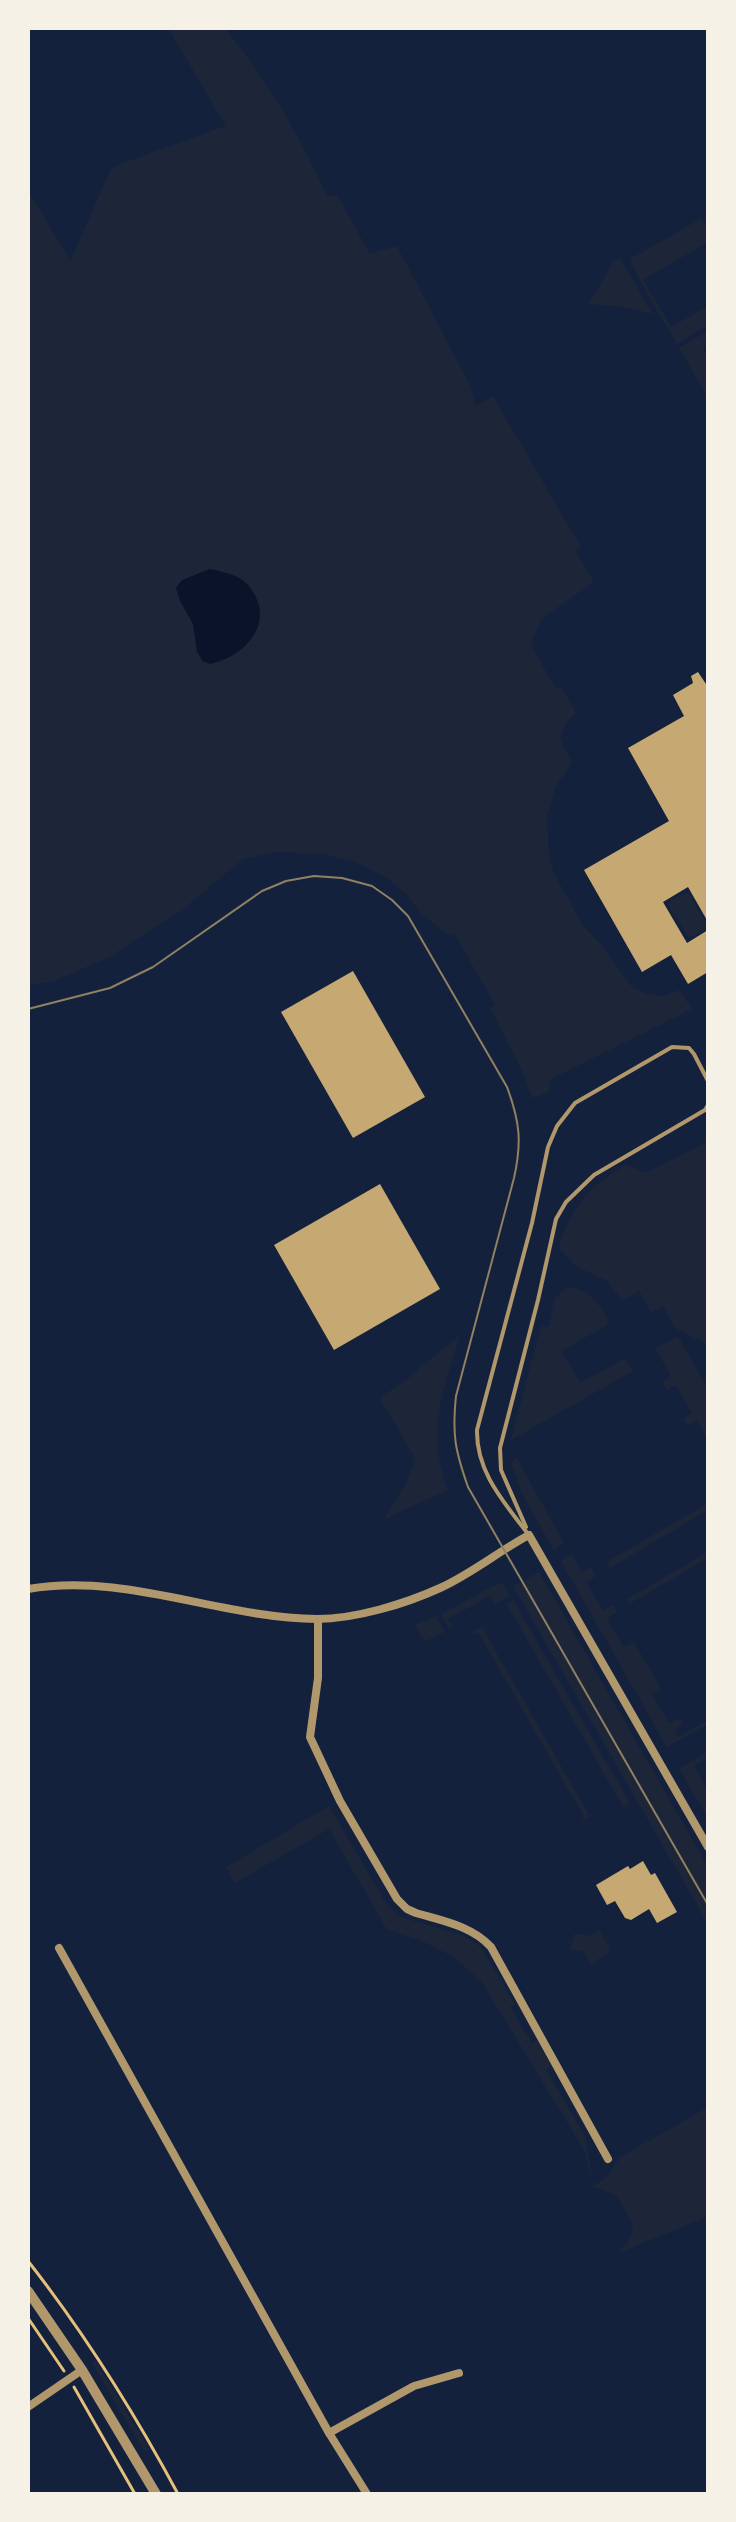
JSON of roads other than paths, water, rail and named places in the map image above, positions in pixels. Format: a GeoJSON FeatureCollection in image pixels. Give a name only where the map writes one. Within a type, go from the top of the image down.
{"type":"FeatureCollection","features":[{"type":"Feature","properties":{"kind":"street"},"geometry":{"type":"LineString","coordinates":[[28,1589],[53,1585],[124,1589],[256,1614],[318,1619],[378,1609],[441,1588],[529,1535],[708,1847]]}},
{"type":"Feature","properties":{"kind":"street"},"geometry":{"type":"LineString","coordinates":[[318,1619],[318,1678],[310,1737],[340,1801],[397,1899],[416,1913],[472,1931],[491,1947],[608,2159]]}},
{"type":"Feature","properties":{"kind":"street"},"geometry":{"type":"LineString","coordinates":[[59,1948],[329,2433],[367,2494]]}},
{"type":"Feature","properties":{"kind":"street"},"geometry":{"type":"LineString","coordinates":[[28,2291],[82,2370],[156,2494]]}},
{"type":"Feature","properties":{"kind":"street"},"geometry":{"type":"LineString","coordinates":[[28,2407],[82,2370]]}},
{"type":"Feature","properties":{"kind":"street"},"geometry":{"type":"LineString","coordinates":[[329,2433],[414,2386],[459,2373]]}},
{"type":"Feature","properties":{"kind":"lane"},"geometry":{"type":"LineString","coordinates":[[529,1535],[494,1490],[487,1476],[477,1443],[477,1430],[532,1223],[548,1147],[557,1126],[575,1103],[672,1047],[689,1048],[708,1081]]}},
{"type":"Feature","properties":{"kind":"lane"},"geometry":{"type":"LineString","coordinates":[[529,1535],[501,1470],[500,1448],[556,1219],[566,1202],[594,1175],[705,1110],[708,1105]]}},
{"type":"Feature","properties":{"kind":"tram line"},"geometry":{"type":"LineString","coordinates":[[28,1009],[110,988],[153,967],[262,891],[286,881],[314,876],[342,878],[372,886],[408,916],[507,1087],[518,1132],[514,1178],[456,1396],[454,1421],[460,1463],[468,1487],[708,1905]]}}]}
